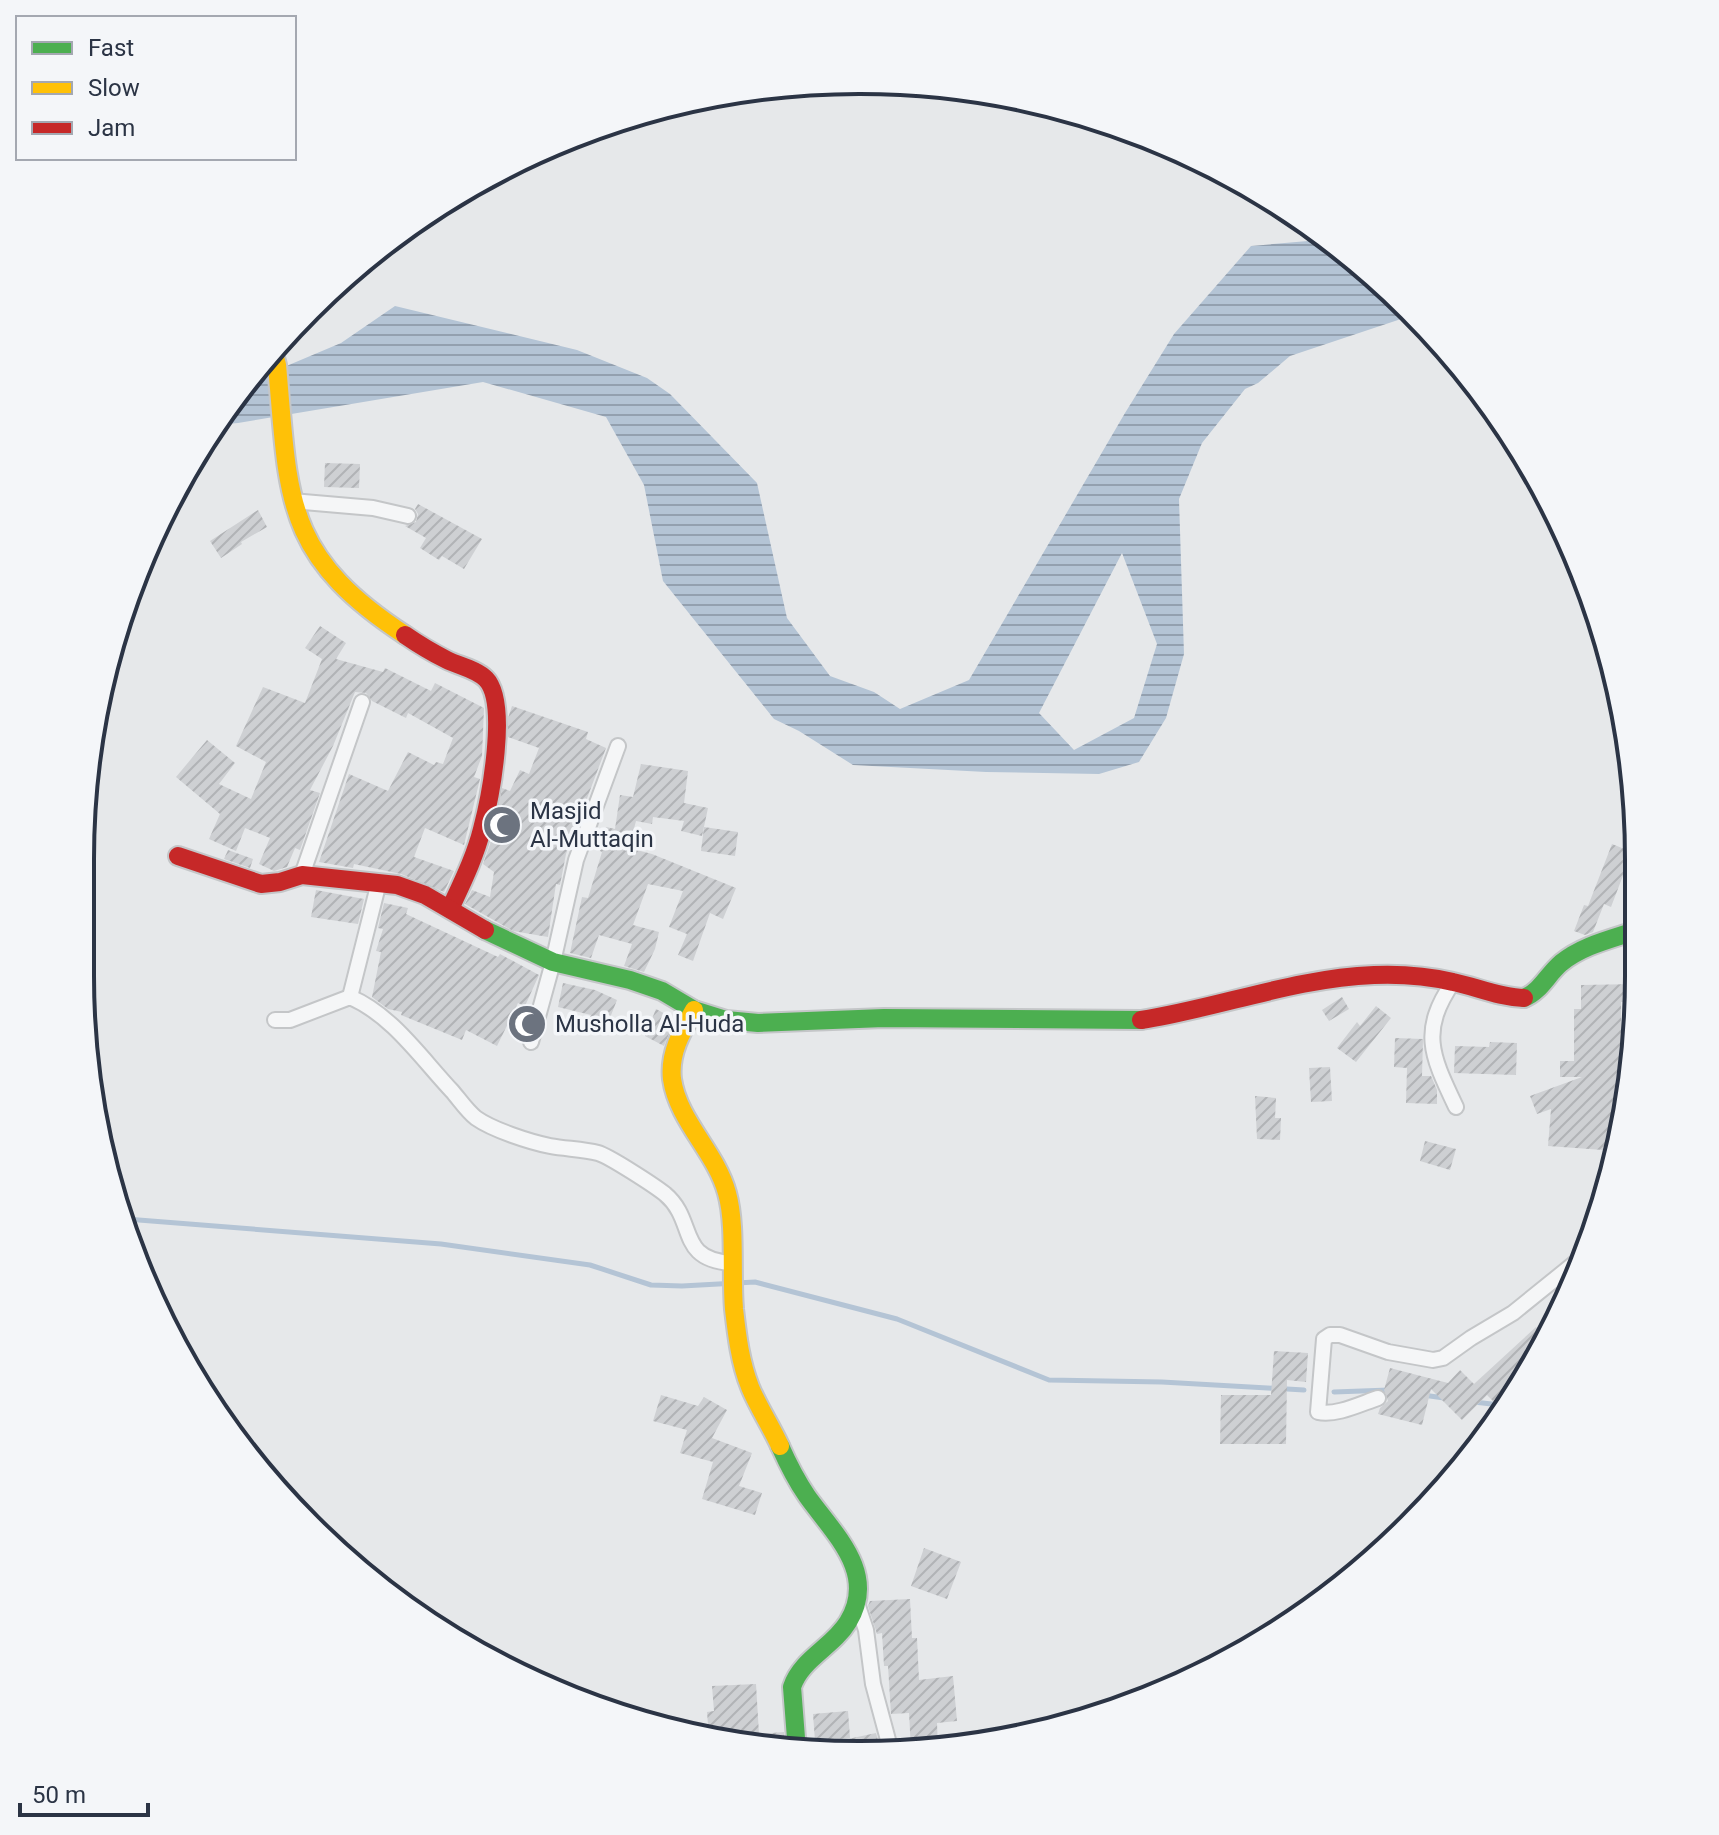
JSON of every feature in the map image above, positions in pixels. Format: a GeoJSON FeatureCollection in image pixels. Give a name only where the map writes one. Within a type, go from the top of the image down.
{"type":"FeatureCollection","features":[{"type":"Feature","properties":{"kind":"street"},"geometry":{"type":"LineString","coordinates":[[276,365],[292,501],[313,551],[358,602],[445,659],[483,677],[493,687],[496,717],[491,786],[482,830],[450,909]]}},
{"type":"Feature","properties":{"kind":"street"},"geometry":{"type":"LineString","coordinates":[[292,501],[363,507],[408,516]]}},
{"type":"Feature","properties":{"kind":"street"},"geometry":{"type":"LineString","coordinates":[[302,875],[362,702]]}},
{"type":"Feature","properties":{"kind":"street"},"geometry":{"type":"LineString","coordinates":[[531,1042],[576,860],[618,746]]}},
{"type":"Feature","properties":{"kind":"street"},"geometry":{"type":"LineString","coordinates":[[178,856],[261,884],[302,875],[379,882],[425,895],[494,935],[553,962],[630,980],[662,991],[694,1010],[726,1020],[758,1023],[884,1018],[1136,1021],[1186,1013],[1232,998],[1276,989],[1341,978],[1402,975],[1453,982],[1497,996],[1528,997],[1573,955],[1589,946],[1625,935]]}},
{"type":"Feature","properties":{"kind":"street"},"geometry":{"type":"LineString","coordinates":[[350,997],[379,882]]}},
{"type":"Feature","properties":{"kind":"street"},"geometry":{"type":"LineString","coordinates":[[1453,982],[1435,1012],[1432,1041],[1436,1063],[1456,1107]]}},
{"type":"Feature","properties":{"kind":"street"},"geometry":{"type":"LineString","coordinates":[[275,1020],[290,1020],[350,997],[365,1003],[384,1018],[476,1118],[548,1146],[602,1154],[654,1186],[673,1202],[693,1247],[704,1257],[732,1270]]}},
{"type":"Feature","properties":{"kind":"street"},"geometry":{"type":"LineString","coordinates":[[694,1010],[673,1053],[672,1080],[676,1095],[713,1156],[724,1181],[730,1208],[732,1270],[741,1362],[750,1389],[794,1477],[856,1567],[859,1587],[857,1603],[838,1638],[802,1667],[794,1679],[796,1738]]}},
{"type":"Feature","properties":{"kind":"street"},"geometry":{"type":"LineString","coordinates":[[1378,1398],[1347,1408],[1318,1412],[1321,1350],[1326,1337],[1334,1334],[1350,1336],[1388,1352],[1433,1360],[1443,1358],[1513,1313],[1566,1270]]}},
{"type":"Feature","properties":{"kind":"street"},"geometry":{"type":"LineString","coordinates":[[857,1603],[866,1630],[873,1684],[888,1740]]}},
{"type":"Feature","properties":{"kind":"water"},"geometry":{"type":"Polygon","coordinates":[[[1310,241],[1402,319],[1290,356],[1258,383],[1245,389],[1202,443],[1179,499],[1184,654],[1166,718],[1139,762],[1099,774],[853,765],[774,719],[663,581],[644,485],[606,417],[483,382],[230,424],[268,374],[341,343],[395,306],[577,350],[647,378],[670,394],[757,483],[787,618],[830,676],[874,692],[900,709],[969,680],[1174,334],[1251,246],[1310,241]],[[1122,553],[1039,713],[1074,750],[1134,718],[1157,644],[1122,553]]]}},
{"type":"Feature","properties":{"kind":"building"},"geometry":{"type":"Polygon","coordinates":[[[325,463],[360,464],[359,488],[324,487],[325,463]]]}},
{"type":"Feature","properties":{"kind":"building"},"geometry":{"type":"Polygon","coordinates":[[[418,504],[482,539],[464,569],[442,556],[439,560],[420,548],[426,538],[405,526],[416,522],[418,514],[415,509],[418,504]]]}},
{"type":"Feature","properties":{"kind":"building"},"geometry":{"type":"Polygon","coordinates":[[[258,510],[267,527],[221,558],[210,541],[258,510]]]}},
{"type":"Feature","properties":{"kind":"building"},"geometry":{"type":"Polygon","coordinates":[[[320,626],[346,643],[336,659],[383,672],[385,668],[431,691],[435,683],[484,708],[482,756],[474,777],[480,779],[464,845],[425,828],[414,857],[454,871],[444,892],[401,874],[354,864],[353,868],[319,862],[349,774],[388,791],[408,752],[434,765],[436,762],[443,764],[453,738],[408,713],[406,718],[372,701],[366,693],[355,692],[333,746],[310,790],[320,793],[300,850],[295,848],[287,867],[274,871],[259,864],[270,838],[245,828],[236,851],[209,839],[220,814],[176,777],[207,740],[235,763],[219,784],[251,799],[266,762],[236,746],[263,687],[305,703],[322,659],[305,648],[320,626]]]}},
{"type":"Feature","properties":{"kind":"building"},"geometry":{"type":"Polygon","coordinates":[[[512,706],[588,732],[586,739],[606,748],[566,854],[560,885],[556,884],[548,937],[513,931],[465,904],[472,890],[490,897],[494,872],[483,864],[494,833],[502,788],[510,791],[520,770],[529,774],[539,748],[508,737],[508,718],[512,706]]]}},
{"type":"Feature","properties":{"kind":"building"},"geometry":{"type":"Polygon","coordinates":[[[641,764],[688,771],[684,803],[708,808],[702,836],[681,831],[684,821],[653,817],[652,824],[636,821],[629,848],[652,854],[736,888],[723,919],[710,913],[693,961],[678,955],[687,934],[669,927],[683,891],[648,884],[633,925],[659,932],[644,972],[624,966],[632,944],[599,935],[591,958],[570,953],[582,897],[588,898],[606,827],[615,829],[620,795],[633,797],[641,764]]]}},
{"type":"Feature","properties":{"kind":"building"},"geometry":{"type":"Polygon","coordinates":[[[704,827],[738,832],[735,856],[701,851],[704,827]]]}},
{"type":"Feature","properties":{"kind":"building"},"geometry":{"type":"Polygon","coordinates":[[[1612,844],[1625,849],[1625,870],[1611,907],[1604,904],[1593,932],[1585,935],[1574,931],[1584,905],[1588,906],[1612,844]]]}},
{"type":"Feature","properties":{"kind":"building"},"geometry":{"type":"Polygon","coordinates":[[[228,850],[253,859],[250,868],[224,859],[228,850]]]}},
{"type":"Feature","properties":{"kind":"building"},"geometry":{"type":"Polygon","coordinates":[[[316,890],[364,899],[358,924],[311,917],[316,890]]]}},
{"type":"Feature","properties":{"kind":"building"},"geometry":{"type":"Polygon","coordinates":[[[384,903],[408,908],[406,914],[498,957],[500,954],[539,975],[525,1006],[518,1003],[497,1046],[466,1030],[462,1040],[401,1015],[402,1012],[388,1009],[372,997],[381,952],[376,951],[383,929],[378,928],[384,903]]]}},
{"type":"Feature","properties":{"kind":"building"},"geometry":{"type":"Polygon","coordinates":[[[563,983],[595,990],[617,1000],[606,1028],[587,1023],[591,1015],[558,1007],[563,983]]]}},
{"type":"Feature","properties":{"kind":"building"},"geometry":{"type":"Polygon","coordinates":[[[1625,984],[1618,1075],[1603,1150],[1548,1146],[1551,1109],[1537,1114],[1530,1096],[1582,1077],[1560,1077],[1560,1061],[1574,1061],[1574,1009],[1581,1009],[1581,985],[1625,984]]]}},
{"type":"Feature","properties":{"kind":"building"},"geometry":{"type":"Polygon","coordinates":[[[1342,997],[1349,1009],[1329,1021],[1322,1010],[1342,997]]]}},
{"type":"Feature","properties":{"kind":"building"},"geometry":{"type":"Polygon","coordinates":[[[1376,1006],[1391,1018],[1356,1062],[1337,1048],[1357,1022],[1360,1026],[1376,1006]]]}},
{"type":"Feature","properties":{"kind":"building"},"geometry":{"type":"Polygon","coordinates":[[[656,1009],[675,1019],[664,1046],[645,1036],[656,1009]]]}},
{"type":"Feature","properties":{"kind":"building"},"geometry":{"type":"Polygon","coordinates":[[[1395,1038],[1423,1039],[1422,1076],[1431,1076],[1437,1090],[1437,1104],[1406,1103],[1407,1068],[1394,1067],[1395,1038]]]}},
{"type":"Feature","properties":{"kind":"building"},"geometry":{"type":"Polygon","coordinates":[[[1490,1042],[1517,1043],[1516,1075],[1454,1073],[1455,1046],[1489,1047],[1490,1042]]]}},
{"type":"Feature","properties":{"kind":"building"},"geometry":{"type":"Polygon","coordinates":[[[1330,1067],[1332,1101],[1311,1102],[1309,1068],[1330,1067]]]}},
{"type":"Feature","properties":{"kind":"building"},"geometry":{"type":"Polygon","coordinates":[[[1255,1096],[1276,1098],[1275,1118],[1281,1118],[1280,1140],[1257,1139],[1255,1096]]]}},
{"type":"Feature","properties":{"kind":"building"},"geometry":{"type":"Polygon","coordinates":[[[1425,1141],[1456,1149],[1450,1170],[1420,1161],[1425,1141]]]}},
{"type":"Feature","properties":{"kind":"building"},"geometry":{"type":"Polygon","coordinates":[[[1536,1327],[1538,1329],[1495,1403],[1487,1395],[1462,1420],[1431,1389],[1422,1425],[1378,1414],[1388,1401],[1384,1390],[1390,1368],[1448,1383],[1460,1370],[1474,1384],[1536,1327]]]}},
{"type":"Feature","properties":{"kind":"building"},"geometry":{"type":"Polygon","coordinates":[[[1274,1351],[1308,1353],[1306,1382],[1287,1380],[1286,1444],[1220,1444],[1221,1395],[1271,1395],[1274,1351]]]}},
{"type":"Feature","properties":{"kind":"building"},"geometry":{"type":"Polygon","coordinates":[[[661,1395],[698,1406],[704,1397],[727,1410],[712,1438],[752,1453],[739,1486],[762,1493],[755,1515],[702,1499],[713,1462],[680,1453],[687,1430],[653,1421],[661,1395]]]}},
{"type":"Feature","properties":{"kind":"building"},"geometry":{"type":"Polygon","coordinates":[[[924,1548],[961,1562],[947,1599],[911,1586],[924,1548]]]}},
{"type":"Feature","properties":{"kind":"building"},"geometry":{"type":"Polygon","coordinates":[[[910,1599],[912,1638],[917,1638],[919,1680],[953,1676],[957,1721],[937,1723],[938,1736],[910,1739],[909,1713],[891,1714],[882,1633],[877,1634],[868,1606],[870,1601],[910,1599]]]}},
{"type":"Feature","properties":{"kind":"building"},"geometry":{"type":"Polygon","coordinates":[[[756,1684],[759,1734],[708,1726],[707,1712],[714,1711],[712,1686],[756,1684]]]}},
{"type":"Feature","properties":{"kind":"building"},"geometry":{"type":"Polygon","coordinates":[[[848,1711],[850,1738],[815,1739],[813,1714],[848,1711]]]}},
{"type":"Feature","properties":{"kind":"building"},"geometry":{"type":"Polygon","coordinates":[[[784,1732],[784,1736],[760,1734],[784,1732]]]}},
{"type":"Feature","properties":{"kind":"building"},"geometry":{"type":"Polygon","coordinates":[[[876,1733],[878,1740],[848,1741],[876,1733]]]}},
{"type":"Feature","properties":{"kind":"waterway"},"geometry":{"type":"LineString","coordinates":[[134,1220],[441,1244],[590,1265],[651,1285],[755,1282],[897,1319],[1049,1380],[1162,1382],[1304,1390]]}},
{"type":"Feature","properties":{"kind":"waterway"},"geometry":{"type":"LineString","coordinates":[[1334,1392],[1389,1390]]}},
{"type":"Feature","properties":{"kind":"waterway"},"geometry":{"type":"LineString","coordinates":[[1423,1395],[1444,1398]]}},
{"type":"Feature","properties":{"kind":"waterway"},"geometry":{"type":"LineString","coordinates":[[1474,1402],[1494,1404]]}},
{"type":"Feature","properties":{"kind":"traffic: fast"},"geometry":{"type":"LineString","coordinates":[[485,930],[553,962],[630,980],[662,991],[694,1010],[726,1020],[758,1023],[884,1018],[1141,1020]]}},
{"type":"Feature","properties":{"kind":"traffic: fast"},"geometry":{"type":"LineString","coordinates":[[1524,998],[1570,957],[1625,934]]}},
{"type":"Feature","properties":{"kind":"traffic: fast"},"geometry":{"type":"LineString","coordinates":[[780,1446],[803,1490],[849,1555],[858,1587],[856,1604],[842,1631],[796,1677],[792,1687],[796,1738]]}},
{"type":"Feature","properties":{"kind":"traffic: slow"},"geometry":{"type":"LineString","coordinates":[[277,364],[291,488],[300,520],[314,550],[335,578],[365,606],[405,635]]}},
{"type":"Feature","properties":{"kind":"traffic: slow"},"geometry":{"type":"LineString","coordinates":[[694,1010],[674,1051],[672,1079],[682,1109],[715,1164],[727,1193],[732,1235],[734,1309],[741,1358],[753,1394],[780,1446]]}},
{"type":"Feature","properties":{"kind":"traffic: jam"},"geometry":{"type":"LineString","coordinates":[[405,635],[486,679],[493,691],[496,708],[496,752],[485,815],[472,860],[450,909]]}},
{"type":"Feature","properties":{"kind":"traffic: jam"},"geometry":{"type":"LineString","coordinates":[[178,856],[261,884],[302,875],[397,885],[425,895],[485,930]]}},
{"type":"Feature","properties":{"kind":"traffic: jam"},"geometry":{"type":"LineString","coordinates":[[1141,1020],[1286,987],[1374,975],[1434,978],[1524,998]]}},
{"type":"Feature","properties":{"kind":"place","name":"Masjid Al-Muttaqin"},"geometry":{"type":"Point","coordinates":[502,825]}},
{"type":"Feature","properties":{"kind":"place","name":"Musholla Al-Huda"},"geometry":{"type":"Point","coordinates":[527,1024]}}]}
